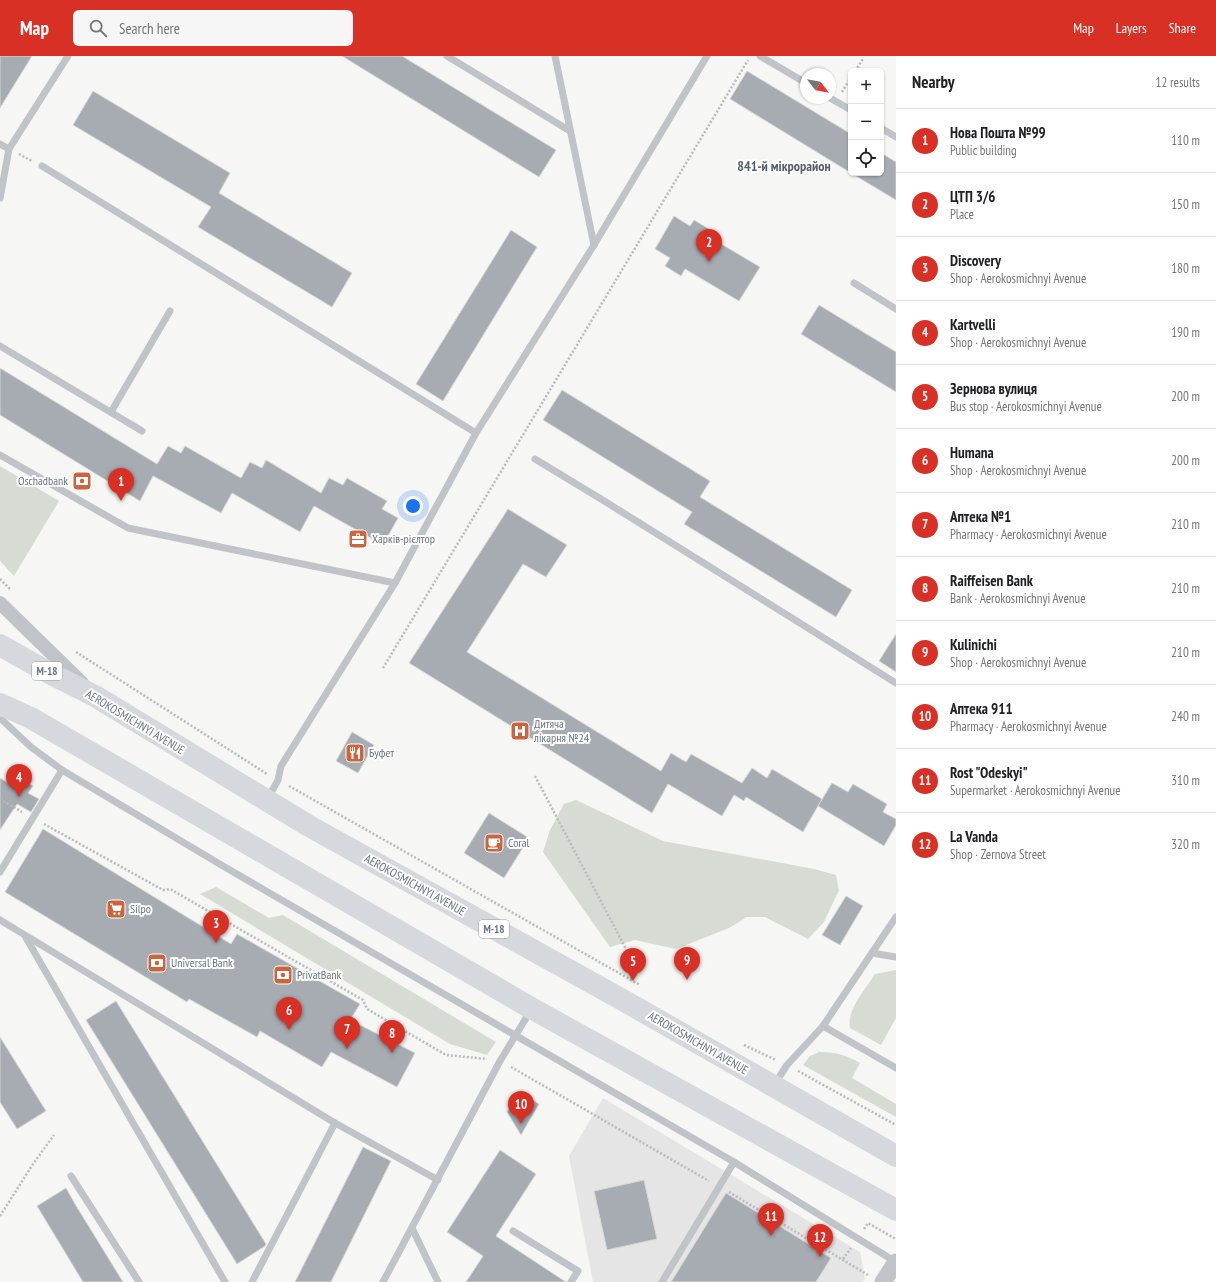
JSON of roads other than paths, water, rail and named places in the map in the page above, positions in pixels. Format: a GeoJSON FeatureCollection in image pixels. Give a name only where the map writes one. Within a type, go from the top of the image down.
{"type":"FeatureCollection","features":[{"type":"Feature","properties":{"kind":"main road","name":"AEROKOSMICHNYI AVENUE"},"geometry":{"type":"LineString","coordinates":[[0,645],[53,675],[95,696],[309,826],[621,999],[896,1156]]}},
{"type":"Feature","properties":{"kind":"main road"},"geometry":{"type":"LineString","coordinates":[[0,704],[31,718],[531,1008],[896,1210]]}},
{"type":"Feature","properties":{"kind":"street"},"geometry":{"type":"LineString","coordinates":[[0,603],[95,696]]}},
{"type":"Feature","properties":{"kind":"street"},"geometry":{"type":"LineString","coordinates":[[878,1280],[896,1262]]}},
{"type":"Feature","properties":{"kind":"lane"},"geometry":{"type":"LineString","coordinates":[[0,198],[9,149],[68,56]]}},
{"type":"Feature","properties":{"kind":"lane"},"geometry":{"type":"LineString","coordinates":[[447,56],[570,131]]}},
{"type":"Feature","properties":{"kind":"lane"},"geometry":{"type":"LineString","coordinates":[[555,56],[594,245]]}},
{"type":"Feature","properties":{"kind":"lane"},"geometry":{"type":"LineString","coordinates":[[266,801],[278,780],[281,766],[395,583],[476,433],[594,245],[707,56]]}},
{"type":"Feature","properties":{"kind":"lane"},"geometry":{"type":"LineString","coordinates":[[760,56],[800,79]]}},
{"type":"Feature","properties":{"kind":"lane"},"geometry":{"type":"LineString","coordinates":[[836,101],[848,108]]}},
{"type":"Feature","properties":{"kind":"lane"},"geometry":{"type":"LineString","coordinates":[[884,130],[896,138]]}},
{"type":"Feature","properties":{"kind":"lane"},"geometry":{"type":"LineString","coordinates":[[0,144],[9,149]]}},
{"type":"Feature","properties":{"kind":"lane"},"geometry":{"type":"LineString","coordinates":[[42,166],[476,433]]}},
{"type":"Feature","properties":{"kind":"lane"},"geometry":{"type":"LineString","coordinates":[[854,283],[896,309]]}},
{"type":"Feature","properties":{"kind":"lane"},"geometry":{"type":"LineString","coordinates":[[111,412],[170,311]]}},
{"type":"Feature","properties":{"kind":"lane"},"geometry":{"type":"LineString","coordinates":[[0,346],[142,431]]}},
{"type":"Feature","properties":{"kind":"lane"},"geometry":{"type":"LineString","coordinates":[[0,455],[128,528],[395,583]]}},
{"type":"Feature","properties":{"kind":"lane"},"geometry":{"type":"LineString","coordinates":[[534,459],[601,499],[896,683]]}},
{"type":"Feature","properties":{"kind":"lane"},"geometry":{"type":"LineString","coordinates":[[0,718],[31,747],[62,770],[223,866],[734,1162],[896,1262]]}},
{"type":"Feature","properties":{"kind":"lane"},"geometry":{"type":"LineString","coordinates":[[0,872],[62,770]]}},
{"type":"Feature","properties":{"kind":"lane"},"geometry":{"type":"LineString","coordinates":[[773,1086],[787,1065],[822,1026],[896,917]]}},
{"type":"Feature","properties":{"kind":"lane"},"geometry":{"type":"LineString","coordinates":[[0,920],[335,1123],[438,1180]]}},
{"type":"Feature","properties":{"kind":"lane"},"geometry":{"type":"LineString","coordinates":[[25,935],[225,1282]]}},
{"type":"Feature","properties":{"kind":"lane"},"geometry":{"type":"LineString","coordinates":[[872,953],[896,957]]}},
{"type":"Feature","properties":{"kind":"lane"},"geometry":{"type":"LineString","coordinates":[[383,1282],[500,1061],[531,1008]]}},
{"type":"Feature","properties":{"kind":"lane"},"geometry":{"type":"LineString","coordinates":[[822,1026],[896,1068]]}},
{"type":"Feature","properties":{"kind":"lane"},"geometry":{"type":"LineString","coordinates":[[252,1282],[335,1123]]}},
{"type":"Feature","properties":{"kind":"lane"},"geometry":{"type":"LineString","coordinates":[[662,1282],[734,1162]]}},
{"type":"Feature","properties":{"kind":"lane"},"geometry":{"type":"LineString","coordinates":[[72,1176],[139,1282]]}},
{"type":"Feature","properties":{"kind":"lane"},"geometry":{"type":"LineString","coordinates":[[412,1228],[438,1282]]}},
{"type":"Feature","properties":{"kind":"lane"},"geometry":{"type":"LineString","coordinates":[[513,1231],[578,1271],[571,1282]]}},
{"type":"Feature","properties":{"kind":"place","name":"ЦТП 3/6"},"geometry":{"type":"Point","coordinates":[709,262]}},
{"type":"Feature","properties":{"kind":"place","name":"Oschadbank"},"geometry":{"type":"Point","coordinates":[82,481]}},
{"type":"Feature","properties":{"kind":"place","name":"Нова Пошта №99"},"geometry":{"type":"Point","coordinates":[121,501]}},
{"type":"Feature","properties":{"kind":"place","name":"Харків-рієлтор"},"geometry":{"type":"Point","coordinates":[358,539]}},
{"type":"Feature","properties":{"kind":"place","name":"Дитяча лікарня №24"},"geometry":{"type":"Point","coordinates":[520,731]}},
{"type":"Feature","properties":{"kind":"place","name":"Буфет"},"geometry":{"type":"Point","coordinates":[355,753]}},
{"type":"Feature","properties":{"kind":"place","name":"Kartvelli"},"geometry":{"type":"Point","coordinates":[19,797]}},
{"type":"Feature","properties":{"kind":"place","name":"Coral"},"geometry":{"type":"Point","coordinates":[494,843]}},
{"type":"Feature","properties":{"kind":"place","name":"Silpo"},"geometry":{"type":"Point","coordinates":[116,909]}},
{"type":"Feature","properties":{"kind":"place","name":"Discovery"},"geometry":{"type":"Point","coordinates":[216,943]}},
{"type":"Feature","properties":{"kind":"place","name":"Universal Bank"},"geometry":{"type":"Point","coordinates":[157,963]}},
{"type":"Feature","properties":{"kind":"place","name":"PrivatBank"},"geometry":{"type":"Point","coordinates":[283,975]}},
{"type":"Feature","properties":{"kind":"place","name":"Kulinichi"},"geometry":{"type":"Point","coordinates":[687,980]}},
{"type":"Feature","properties":{"kind":"place","name":"Зернова вулиця"},"geometry":{"type":"Point","coordinates":[633,981]}},
{"type":"Feature","properties":{"kind":"place","name":"Humana"},"geometry":{"type":"Point","coordinates":[289,1030]}},
{"type":"Feature","properties":{"kind":"place","name":"Аптека №1"},"geometry":{"type":"Point","coordinates":[347,1049]}},
{"type":"Feature","properties":{"kind":"place","name":"Raiffeisen Bank"},"geometry":{"type":"Point","coordinates":[392,1053]}},
{"type":"Feature","properties":{"kind":"place","name":"Аптека 911"},"geometry":{"type":"Point","coordinates":[521,1124]}},
{"type":"Feature","properties":{"kind":"place","name":"Rost \"Odeskyi\""},"geometry":{"type":"Point","coordinates":[771,1236]}},
{"type":"Feature","properties":{"kind":"place","name":"La Vanda"},"geometry":{"type":"Point","coordinates":[820,1257]}},
{"type":"Feature","properties":{"kind":"district","name":"841-й мікрорайон"},"geometry":{"type":"Point","coordinates":[784,166]}}]}
